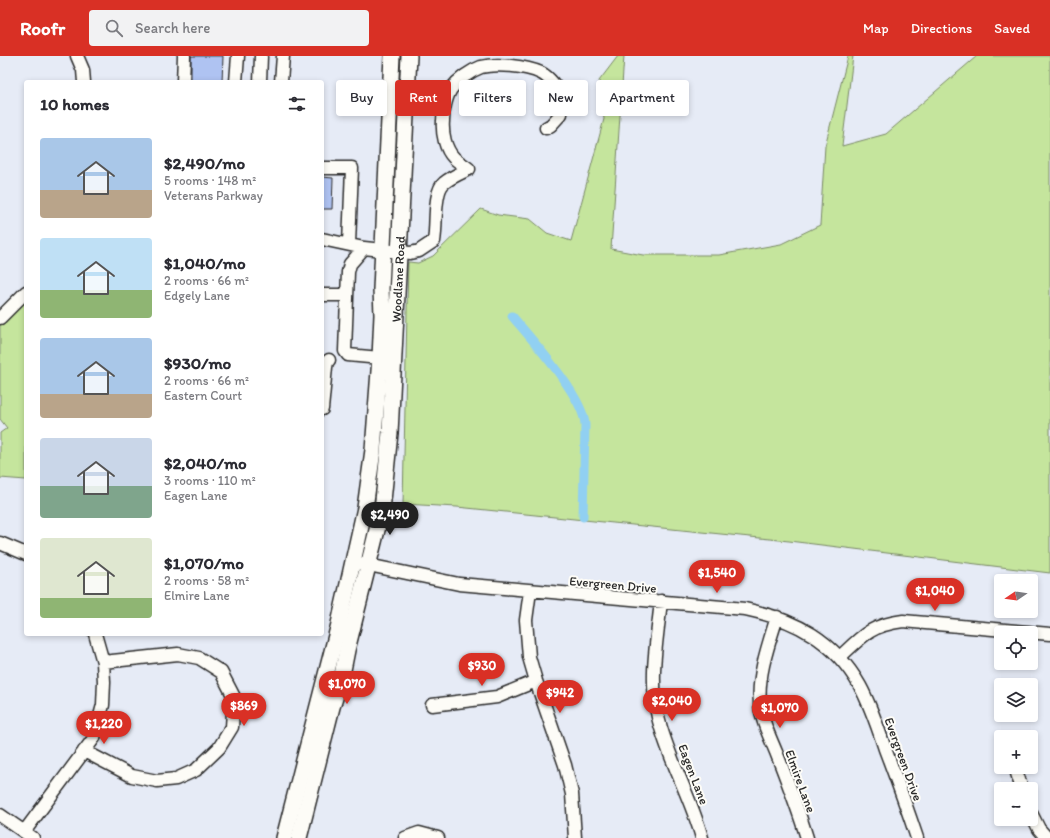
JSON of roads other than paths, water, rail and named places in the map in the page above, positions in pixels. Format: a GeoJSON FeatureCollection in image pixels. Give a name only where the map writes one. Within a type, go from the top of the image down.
{"type":"FeatureCollection","features":[{"type":"Feature","properties":{"kind":"main road","name":"Woodlane Road"},"geometry":{"type":"LineString","coordinates":[[361,563],[366,499],[373,450],[380,358],[392,56]]}},
{"type":"Feature","properties":{"kind":"main road","name":"Woodlane Road"},"geometry":{"type":"LineString","coordinates":[[361,563],[376,537],[383,501],[389,440],[409,56]]}},
{"type":"Feature","properties":{"kind":"main road"},"geometry":{"type":"LineString","coordinates":[[284,838],[361,563]]}},
{"type":"Feature","properties":{"kind":"main road"},"geometry":{"type":"LineString","coordinates":[[299,838],[332,707],[342,680],[361,563]]}},
{"type":"Feature","properties":{"kind":"street"},"geometry":{"type":"LineString","coordinates":[[77,56],[83,70],[84,80]]}},
{"type":"Feature","properties":{"kind":"street"},"geometry":{"type":"LineString","coordinates":[[183,80],[184,56]]}},
{"type":"Feature","properties":{"kind":"street"},"geometry":{"type":"LineString","coordinates":[[236,80],[238,56]]}},
{"type":"Feature","properties":{"kind":"street"},"geometry":{"type":"LineString","coordinates":[[260,80],[261,56]]}},
{"type":"Feature","properties":{"kind":"street"},"geometry":{"type":"LineString","coordinates":[[281,80],[283,56]]}},
{"type":"Feature","properties":{"kind":"street"},"geometry":{"type":"LineString","coordinates":[[324,239],[364,248],[410,253],[419,251],[434,241],[436,232],[438,192],[444,183],[469,169],[454,158],[445,142],[443,113],[451,89],[469,73],[480,68],[494,65],[525,68],[542,73],[555,85],[561,98],[561,114],[551,125],[546,128]]}},
{"type":"Feature","properties":{"kind":"street"},"geometry":{"type":"LineString","coordinates":[[324,168],[352,168],[349,244]]}},
{"type":"Feature","properties":{"kind":"street"},"geometry":{"type":"LineString","coordinates":[[348,355],[345,351],[348,272],[350,264],[364,248]]}},
{"type":"Feature","properties":{"kind":"street"},"geometry":{"type":"LineString","coordinates":[[0,318],[24,294]]}},
{"type":"Feature","properties":{"kind":"street"},"geometry":{"type":"LineString","coordinates":[[324,295],[347,294]]}},
{"type":"Feature","properties":{"kind":"street"},"geometry":{"type":"LineString","coordinates":[[324,388],[326,360],[348,355],[380,358]]}},
{"type":"Feature","properties":{"kind":"street"},"geometry":{"type":"LineString","coordinates":[[0,543],[24,553]]}},
{"type":"Feature","properties":{"kind":"street","name":"Evergreen Drive"},"geometry":{"type":"LineString","coordinates":[[361,563],[459,584],[745,609],[791,622],[818,638],[840,657],[855,677],[868,702],[917,838]]}},
{"type":"Feature","properties":{"kind":"street"},"geometry":{"type":"LineString","coordinates":[[530,591],[526,620],[529,657],[565,765],[572,794],[575,838]]}},
{"type":"Feature","properties":{"kind":"street","name":"Eagen Lane"},"geometry":{"type":"LineString","coordinates":[[661,602],[655,651],[654,690],[656,703],[662,730],[702,838]]}},
{"type":"Feature","properties":{"kind":"street","name":"Elmire Lane"},"geometry":{"type":"LineString","coordinates":[[777,617],[764,664],[759,691],[760,704],[763,718],[807,838]]}},
{"type":"Feature","properties":{"kind":"street"},"geometry":{"type":"LineString","coordinates":[[840,657],[861,637],[870,631],[891,623],[903,621],[1050,634]]}},
{"type":"Feature","properties":{"kind":"street"},"geometry":{"type":"LineString","coordinates":[[0,815],[28,835],[94,738],[103,705],[104,682],[103,662],[96,636]]}},
{"type":"Feature","properties":{"kind":"street"},"geometry":{"type":"LineString","coordinates":[[84,751],[132,776],[157,781],[176,779],[196,770],[219,748],[232,727],[234,697],[221,672],[199,658],[178,654],[103,662]]}},
{"type":"Feature","properties":{"kind":"street"},"geometry":{"type":"LineString","coordinates":[[432,705],[497,697],[536,681]]}},
{"type":"Feature","properties":{"kind":"street"},"geometry":{"type":"LineString","coordinates":[[1038,826],[1047,838]]}},
{"type":"Feature","properties":{"kind":"street"},"geometry":{"type":"LineString","coordinates":[[405,838],[419,833],[438,838]]}},
{"type":"Feature","properties":{"kind":"waterway"},"geometry":{"type":"LineString","coordinates":[[512,316],[556,369],[576,400],[582,413],[585,425],[583,517]]}}]}
